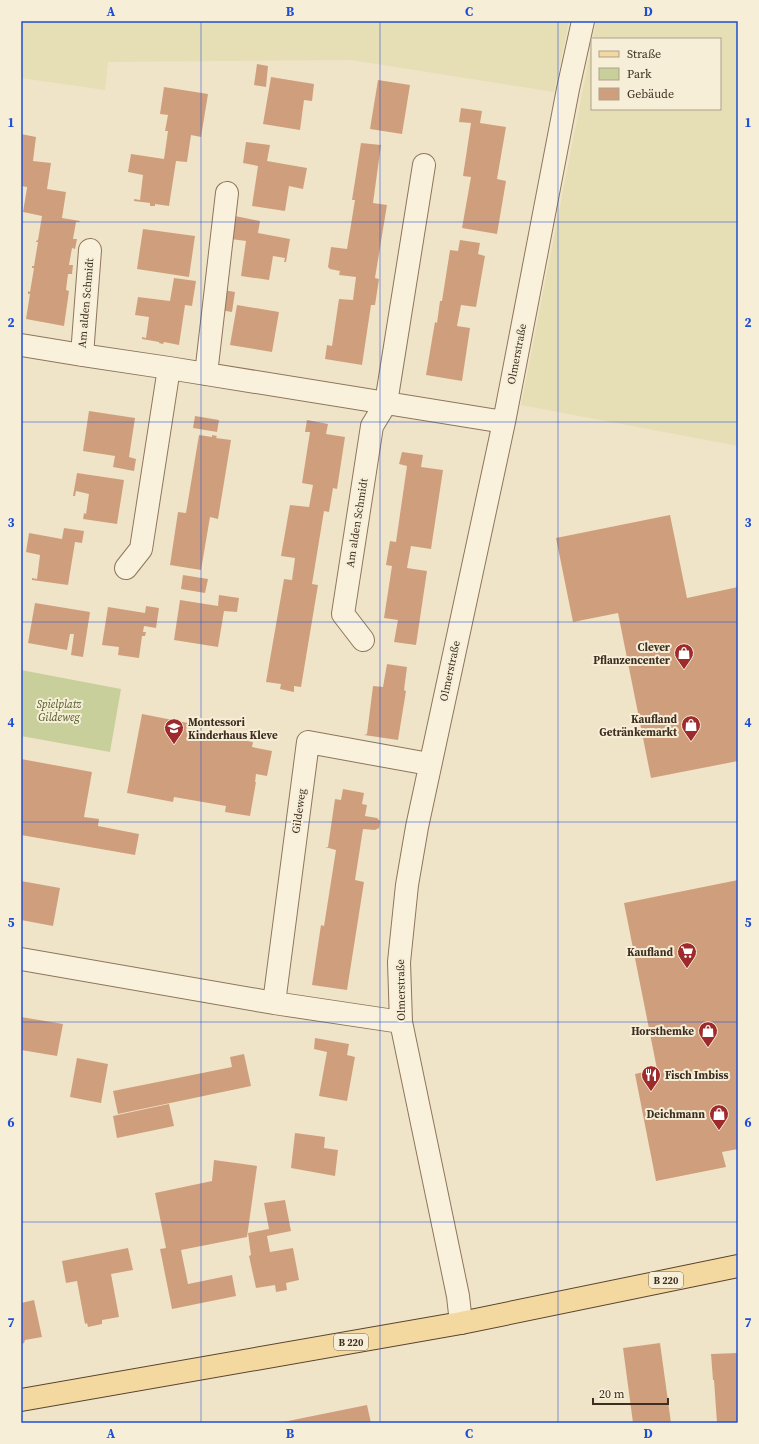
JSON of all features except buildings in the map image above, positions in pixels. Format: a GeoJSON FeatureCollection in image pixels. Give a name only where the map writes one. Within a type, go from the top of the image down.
{"type":"FeatureCollection","features":[{"type":"Feature","properties":{"kind":"main road","name":"B 220"},"geometry":{"type":"LineString","coordinates":[[21,1400],[460,1323],[738,1266]]}},
{"type":"Feature","properties":{"kind":"street","name":"Olmerstraße"},"geometry":{"type":"LineString","coordinates":[[460,1323],[458,1296],[401,1022],[400,962],[407,885],[430,764],[504,422],[568,89],[583,21]]}},
{"type":"Feature","properties":{"kind":"street","name":"Am alden Schmidt"},"geometry":{"type":"LineString","coordinates":[[363,640],[343,614],[372,426],[386,403],[424,165]]}},
{"type":"Feature","properties":{"kind":"street"},"geometry":{"type":"LineString","coordinates":[[206,374],[227,194]]}},
{"type":"Feature","properties":{"kind":"street","name":"Am alden Schmidt"},"geometry":{"type":"LineString","coordinates":[[82,356],[90,250]]}},
{"type":"Feature","properties":{"kind":"street","name":"Am alden Schmidt"},"geometry":{"type":"LineString","coordinates":[[21,345],[82,356],[169,368],[504,422]]}},
{"type":"Feature","properties":{"kind":"street"},"geometry":{"type":"LineString","coordinates":[[126,568],[141,549],[169,368]]}},
{"type":"Feature","properties":{"kind":"street","name":"Gildeweg"},"geometry":{"type":"LineString","coordinates":[[274,1003],[308,742],[430,764]]}},
{"type":"Feature","properties":{"kind":"street"},"geometry":{"type":"LineString","coordinates":[[21,959],[274,1003],[401,1022]]}},
{"type":"Feature","properties":{"kind":"shaded area"},"geometry":{"type":"Polygon","coordinates":[[[21,21],[569,21],[554,92],[351,60],[108,62],[105,90],[21,78],[21,21]]]}},
{"type":"Feature","properties":{"kind":"shaded area"},"geometry":{"type":"Polygon","coordinates":[[[596,21],[738,21],[738,446],[521,405],[591,48],[591,110],[721,110],[721,38],[593,38],[596,21]]]}},
{"type":"Feature","properties":{"kind":"green space","name":"Spielplatz Gildeweg"},"geometry":{"type":"Polygon","coordinates":[[[21,670],[121,689],[110,752],[21,736],[21,670]]]}},
{"type":"Feature","properties":{"kind":"place","name":"Clever Pflanzencenter"},"geometry":{"type":"Point","coordinates":[684,670]}},
{"type":"Feature","properties":{"kind":"place","name":"Kaufland Getränkemarkt"},"geometry":{"type":"Point","coordinates":[691,742]}},
{"type":"Feature","properties":{"kind":"place","name":"Montessori Kinderhaus Kleve"},"geometry":{"type":"Point","coordinates":[174,745]}},
{"type":"Feature","properties":{"kind":"place","name":"Kaufland"},"geometry":{"type":"Point","coordinates":[687,969]}},
{"type":"Feature","properties":{"kind":"place","name":"Horsthemke"},"geometry":{"type":"Point","coordinates":[708,1048]}},
{"type":"Feature","properties":{"kind":"place","name":"Fisch Imbiss"},"geometry":{"type":"Point","coordinates":[651,1092]}},
{"type":"Feature","properties":{"kind":"place","name":"Deichmann"},"geometry":{"type":"Point","coordinates":[719,1131]}}]}
